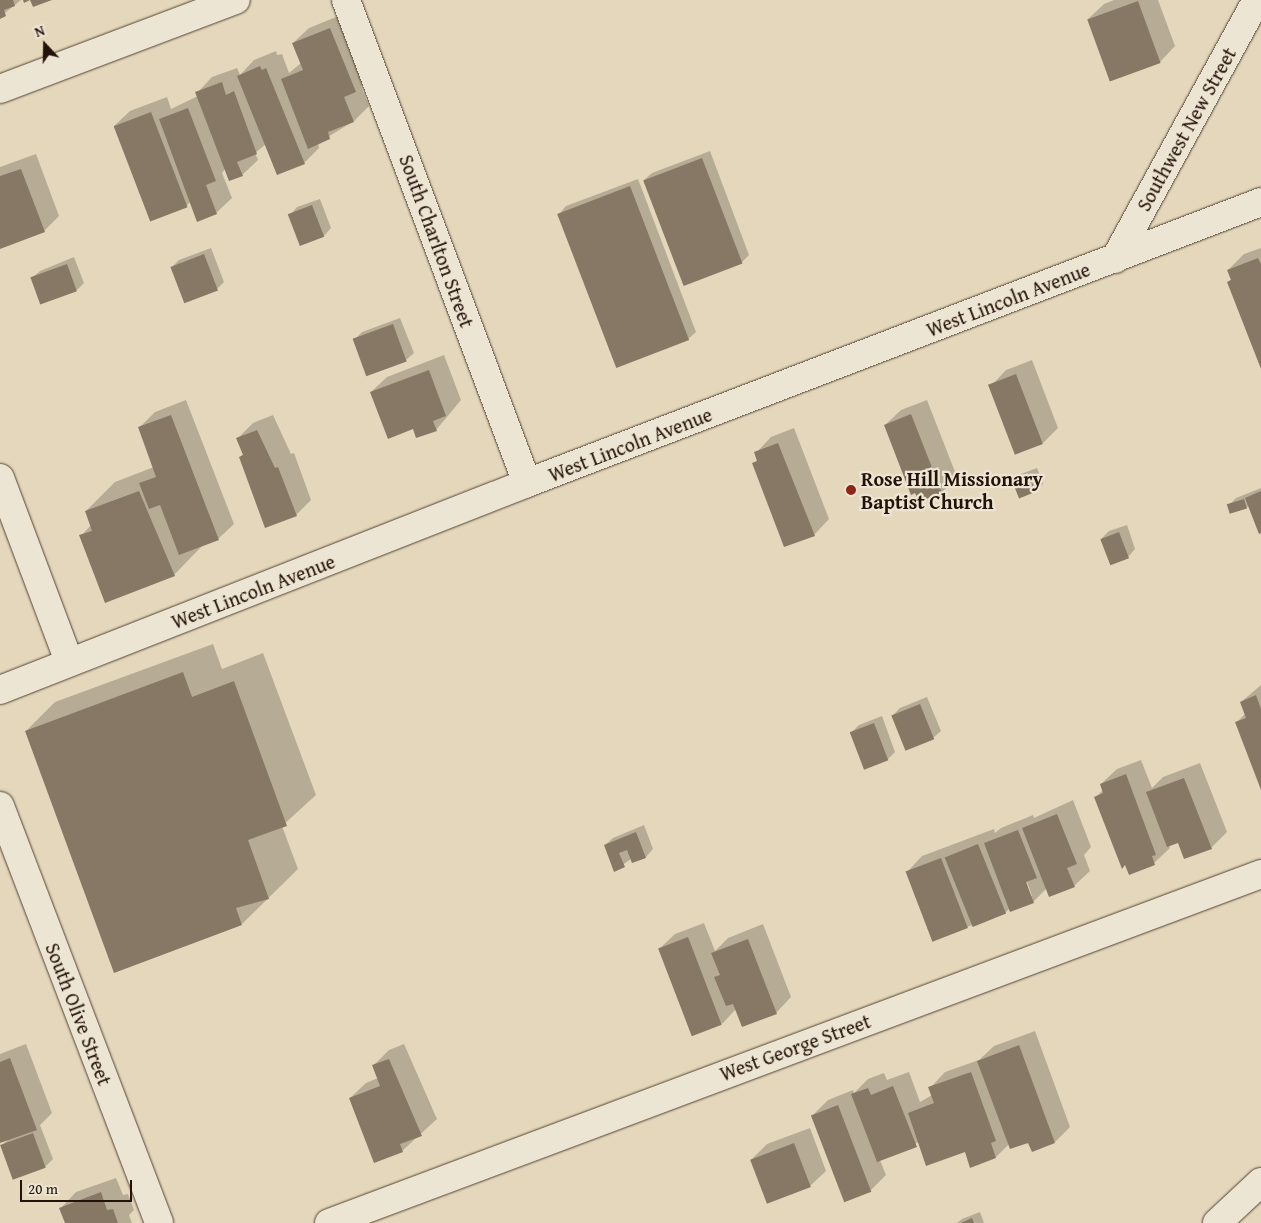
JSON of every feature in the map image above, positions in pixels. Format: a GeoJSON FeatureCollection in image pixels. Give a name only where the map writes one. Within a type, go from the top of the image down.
{"type":"FeatureCollection","features":[{"type":"Feature","properties":{"kind":"street"},"geometry":{"type":"LineString","coordinates":[[0,90],[236,0]]}},
{"type":"Feature","properties":{"kind":"street","name":"South Charlton Street"},"geometry":{"type":"LineString","coordinates":[[346,0],[527,483]]}},
{"type":"Feature","properties":{"kind":"street","name":"Southwest New Street"},"geometry":{"type":"LineString","coordinates":[[1115,258],[1257,0]]}},
{"type":"Feature","properties":{"kind":"street","name":"West Lincoln Avenue"},"geometry":{"type":"LineString","coordinates":[[0,690],[527,483],[1261,202]]}},
{"type":"Feature","properties":{"kind":"street"},"geometry":{"type":"LineString","coordinates":[[0,478],[69,662]]}},
{"type":"Feature","properties":{"kind":"street","name":"South Olive Street"},"geometry":{"type":"LineString","coordinates":[[0,806],[158,1223]]}},
{"type":"Feature","properties":{"kind":"street","name":"West George Street"},"geometry":{"type":"LineString","coordinates":[[329,1223],[1261,874]]}},
{"type":"Feature","properties":{"kind":"street"},"geometry":{"type":"LineString","coordinates":[[1217,1223],[1261,1182]]}},
{"type":"Feature","properties":{"kind":"building"},"geometry":{"type":"Polygon","coordinates":[[[0,0],[13,0],[15,6],[4,10],[6,16],[0,19],[0,0]]]}},
{"type":"Feature","properties":{"kind":"building"},"geometry":{"type":"Polygon","coordinates":[[[30,0],[52,0],[33,7],[30,0]]]}},
{"type":"Feature","properties":{"kind":"building"},"geometry":{"type":"Polygon","coordinates":[[[1138,1],[1161,63],[1110,81],[1087,19],[1138,1]]]}},
{"type":"Feature","properties":{"kind":"building"},"geometry":{"type":"Polygon","coordinates":[[[330,28],[356,92],[344,97],[354,122],[328,132],[330,139],[308,149],[281,79],[303,70],[292,43],[330,28]]]}},
{"type":"Feature","properties":{"kind":"building"},"geometry":{"type":"Polygon","coordinates":[[[260,66],[262,70],[266,68],[305,164],[277,175],[237,76],[260,66]]]}},
{"type":"Feature","properties":{"kind":"building"},"geometry":{"type":"Polygon","coordinates":[[[222,82],[226,95],[234,91],[257,154],[237,162],[243,176],[229,181],[195,92],[222,82]]]}},
{"type":"Feature","properties":{"kind":"building"},"geometry":{"type":"Polygon","coordinates":[[[188,108],[216,181],[206,185],[217,214],[197,222],[159,119],[188,108]]]}},
{"type":"Feature","properties":{"kind":"building"},"geometry":{"type":"Polygon","coordinates":[[[151,112],[188,207],[150,222],[114,126],[151,112]]]}},
{"type":"Feature","properties":{"kind":"building"},"geometry":{"type":"Polygon","coordinates":[[[702,158],[742,263],[684,286],[643,181],[702,158]]]}},
{"type":"Feature","properties":{"kind":"building"},"geometry":{"type":"Polygon","coordinates":[[[21,169],[45,232],[0,249],[0,176],[21,169]]]}},
{"type":"Feature","properties":{"kind":"building"},"geometry":{"type":"Polygon","coordinates":[[[630,186],[689,340],[616,368],[557,214],[630,186]]]}},
{"type":"Feature","properties":{"kind":"building"},"geometry":{"type":"Polygon","coordinates":[[[312,205],[324,237],[300,246],[288,214],[312,205]]]}},
{"type":"Feature","properties":{"kind":"building"},"geometry":{"type":"Polygon","coordinates":[[[204,254],[218,290],[184,303],[170,267],[204,254]]]}},
{"type":"Feature","properties":{"kind":"building"},"geometry":{"type":"Polygon","coordinates":[[[1258,258],[1261,264],[1261,369],[1227,282],[1231,280],[1227,270],[1258,258]]]}},
{"type":"Feature","properties":{"kind":"building"},"geometry":{"type":"Polygon","coordinates":[[[67,264],[77,291],[40,305],[30,277],[67,264]]]}},
{"type":"Feature","properties":{"kind":"building"},"geometry":{"type":"Polygon","coordinates":[[[393,324],[407,362],[366,376],[353,339],[393,324]]]}},
{"type":"Feature","properties":{"kind":"building"},"geometry":{"type":"Polygon","coordinates":[[[429,370],[446,416],[433,421],[437,431],[416,438],[413,429],[388,439],[370,392],[429,370]]]}},
{"type":"Feature","properties":{"kind":"building"},"geometry":{"type":"Polygon","coordinates":[[[1016,374],[1043,444],[1015,455],[988,385],[1016,374]]]}},
{"type":"Feature","properties":{"kind":"building"},"geometry":{"type":"Polygon","coordinates":[[[911,414],[942,493],[919,502],[915,493],[911,495],[884,425],[911,414]]]}},
{"type":"Feature","properties":{"kind":"building"},"geometry":{"type":"Polygon","coordinates":[[[171,415],[219,540],[179,555],[160,505],[149,509],[139,483],[156,477],[138,427],[171,415]]]}},
{"type":"Feature","properties":{"kind":"building"},"geometry":{"type":"Polygon","coordinates":[[[257,430],[275,468],[278,467],[297,516],[265,528],[239,457],[243,455],[236,438],[257,430]]]}},
{"type":"Feature","properties":{"kind":"building"},"geometry":{"type":"Polygon","coordinates":[[[778,443],[815,536],[784,547],[752,463],[757,461],[754,452],[778,443]]]}},
{"type":"Feature","properties":{"kind":"building"},"geometry":{"type":"Polygon","coordinates":[[[1029,475],[1036,492],[1019,498],[1012,482],[1029,475]]]}},
{"type":"Feature","properties":{"kind":"building"},"geometry":{"type":"Polygon","coordinates":[[[139,491],[175,576],[105,603],[79,535],[92,531],[85,511],[139,491]]]}},
{"type":"Feature","properties":{"kind":"building"},"geometry":{"type":"Polygon","coordinates":[[[1261,491],[1261,533],[1259,534],[1245,498],[1261,491]]]}},
{"type":"Feature","properties":{"kind":"building"},"geometry":{"type":"Polygon","coordinates":[[[1244,499],[1247,509],[1230,514],[1227,504],[1244,499]]]}},
{"type":"Feature","properties":{"kind":"building"},"geometry":{"type":"Polygon","coordinates":[[[1119,532],[1129,558],[1110,565],[1100,539],[1119,532]]]}},
{"type":"Feature","properties":{"kind":"building"},"geometry":{"type":"Polygon","coordinates":[[[183,672],[192,697],[234,681],[287,826],[248,840],[269,899],[236,908],[242,925],[114,973],[25,731],[183,672]]]}},
{"type":"Feature","properties":{"kind":"building"},"geometry":{"type":"Polygon","coordinates":[[[1256,695],[1261,709],[1261,790],[1235,722],[1246,718],[1240,702],[1256,695]]]}},
{"type":"Feature","properties":{"kind":"building"},"geometry":{"type":"Polygon","coordinates":[[[920,704],[934,739],[905,751],[891,716],[920,704]]]}},
{"type":"Feature","properties":{"kind":"building"},"geometry":{"type":"Polygon","coordinates":[[[874,723],[888,760],[864,770],[850,732],[874,723]]]}},
{"type":"Feature","properties":{"kind":"building"},"geometry":{"type":"Polygon","coordinates":[[[1126,774],[1156,855],[1152,856],[1155,865],[1129,875],[1125,865],[1122,869],[1094,797],[1103,793],[1100,784],[1126,774]]]}},
{"type":"Feature","properties":{"kind":"building"},"geometry":{"type":"Polygon","coordinates":[[[1184,778],[1212,849],[1184,859],[1178,843],[1167,847],[1146,792],[1184,778]]]}},
{"type":"Feature","properties":{"kind":"building"},"geometry":{"type":"Polygon","coordinates":[[[1057,814],[1077,864],[1067,868],[1075,887],[1049,897],[1022,828],[1057,814]]]}},
{"type":"Feature","properties":{"kind":"building"},"geometry":{"type":"Polygon","coordinates":[[[1018,830],[1037,878],[1026,882],[1034,903],[1010,912],[984,843],[1018,830]]]}},
{"type":"Feature","properties":{"kind":"building"},"geometry":{"type":"Polygon","coordinates":[[[636,832],[646,858],[632,863],[627,850],[619,853],[625,867],[614,872],[604,845],[636,832]]]}},
{"type":"Feature","properties":{"kind":"building"},"geometry":{"type":"Polygon","coordinates":[[[978,844],[1006,914],[973,927],[945,857],[978,844]]]}},
{"type":"Feature","properties":{"kind":"building"},"geometry":{"type":"Polygon","coordinates":[[[941,858],[968,928],[932,942],[906,872],[941,858]]]}},
{"type":"Feature","properties":{"kind":"building"},"geometry":{"type":"Polygon","coordinates":[[[688,937],[722,1025],[692,1036],[658,948],[688,937]]]}},
{"type":"Feature","properties":{"kind":"building"},"geometry":{"type":"Polygon","coordinates":[[[748,939],[777,1014],[742,1027],[733,1004],[726,1006],[714,977],[720,975],[711,953],[748,939]]]}},
{"type":"Feature","properties":{"kind":"building"},"geometry":{"type":"Polygon","coordinates":[[[1019,1045],[1055,1143],[1032,1152],[1028,1143],[1010,1149],[977,1061],[1019,1045]]]}},
{"type":"Feature","properties":{"kind":"building"},"geometry":{"type":"Polygon","coordinates":[[[10,1058],[37,1130],[0,1143],[0,1062],[10,1058]]]}},
{"type":"Feature","properties":{"kind":"building"},"geometry":{"type":"Polygon","coordinates":[[[389,1059],[422,1136],[400,1144],[403,1152],[374,1163],[349,1098],[380,1086],[372,1065],[389,1059]]]}},
{"type":"Feature","properties":{"kind":"building"},"geometry":{"type":"Polygon","coordinates":[[[971,1072],[996,1141],[991,1143],[996,1158],[970,1168],[965,1152],[926,1166],[908,1113],[934,1103],[928,1087],[971,1072]]]}},
{"type":"Feature","properties":{"kind":"building"},"geometry":{"type":"Polygon","coordinates":[[[893,1086],[917,1147],[877,1162],[851,1094],[868,1088],[871,1095],[893,1086]]]}},
{"type":"Feature","properties":{"kind":"building"},"geometry":{"type":"Polygon","coordinates":[[[838,1105],[871,1192],[844,1202],[811,1115],[838,1105]]]}},
{"type":"Feature","properties":{"kind":"building"},"geometry":{"type":"Polygon","coordinates":[[[33,1133],[46,1168],[13,1180],[0,1145],[33,1133]]]}},
{"type":"Feature","properties":{"kind":"building"},"geometry":{"type":"Polygon","coordinates":[[[794,1143],[811,1187],[767,1204],[750,1160],[794,1143]]]}},
{"type":"Feature","properties":{"kind":"building"},"geometry":{"type":"Polygon","coordinates":[[[101,1192],[107,1210],[113,1209],[118,1223],[65,1223],[59,1208],[101,1192]]]}},
{"type":"Feature","properties":{"kind":"building"},"geometry":{"type":"Polygon","coordinates":[[[972,1218],[974,1223],[961,1223],[972,1218]]]}},
{"type":"Feature","properties":{"kind":"place","name":"Rose Hill Missionary Baptist Church"},"geometry":{"type":"Point","coordinates":[851,490]}}]}
